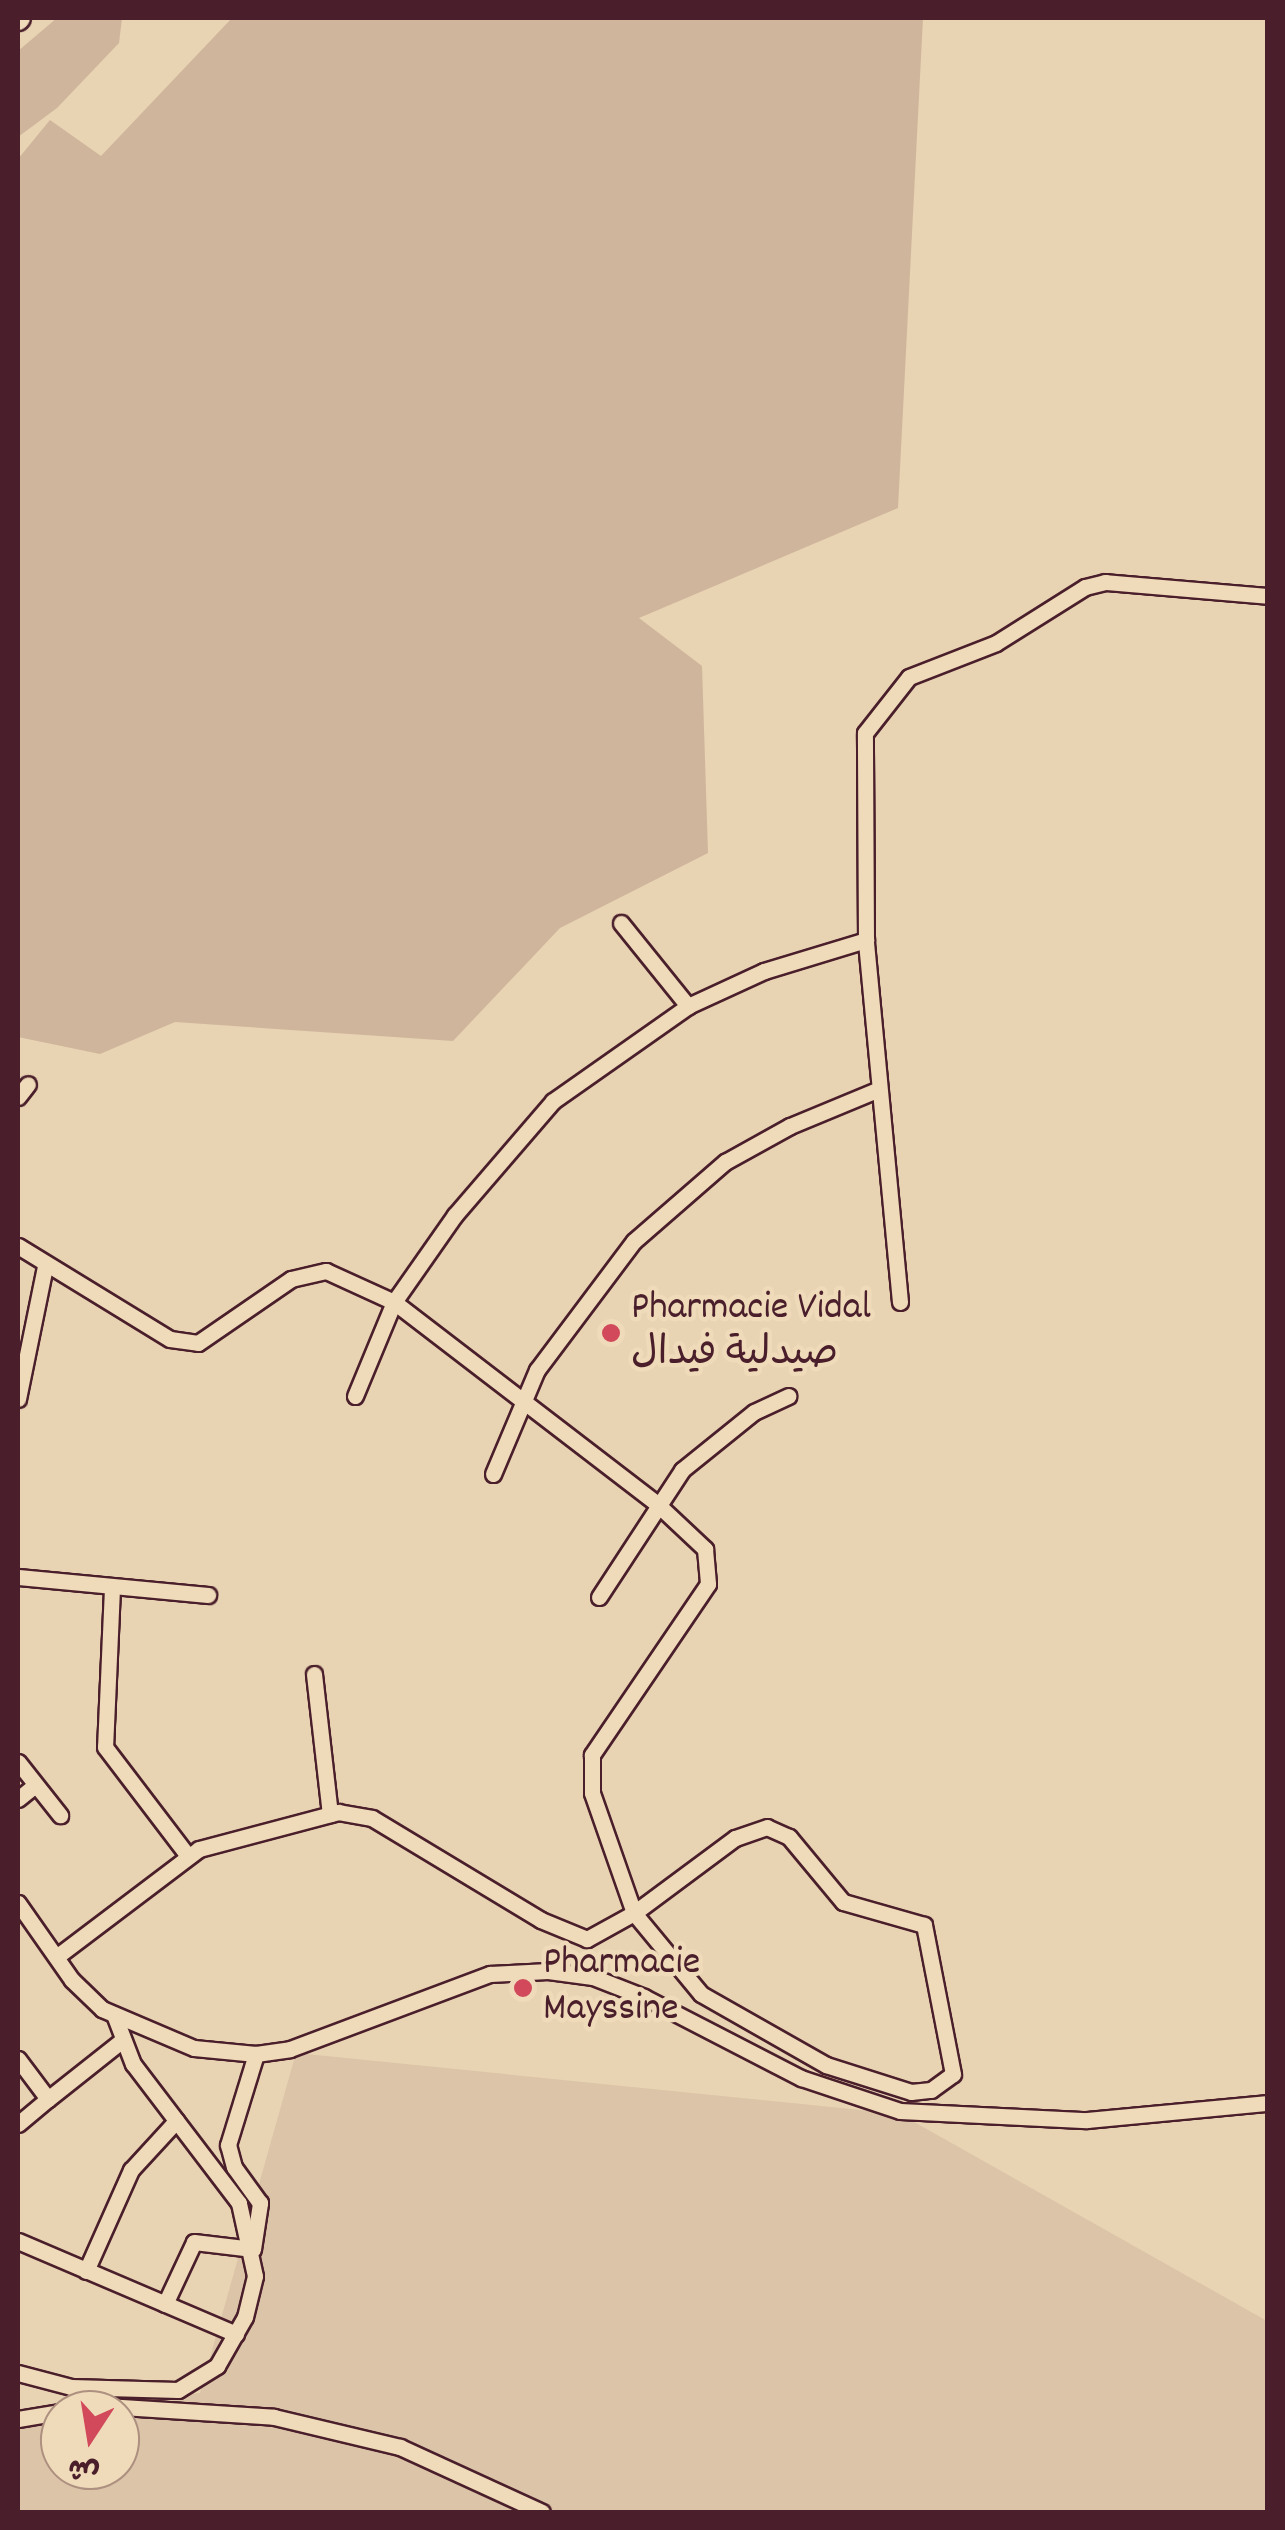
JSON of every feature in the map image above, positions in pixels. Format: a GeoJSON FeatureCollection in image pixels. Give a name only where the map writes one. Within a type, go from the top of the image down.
{"type":"FeatureCollection","features":[{"type":"Feature","properties":{"kind":"street"},"geometry":{"type":"LineString","coordinates":[[900,1302],[877,1090],[866,940],[862,744],[909,677],[996,642],[1048,608],[1105,582],[1268,596]]}},
{"type":"Feature","properties":{"kind":"street"},"geometry":{"type":"LineString","coordinates":[[620,923],[688,1006]]}},
{"type":"Feature","properties":{"kind":"street"},"geometry":{"type":"LineString","coordinates":[[355,1396],[394,1302],[455,1215],[552,1100],[688,1006],[764,971],[866,940]]}},
{"type":"Feature","properties":{"kind":"street"},"geometry":{"type":"LineString","coordinates":[[493,1474],[522,1396],[602,1278],[682,1198],[777,1132],[877,1090]]}},
{"type":"Feature","properties":{"kind":"street"},"geometry":{"type":"LineString","coordinates":[[18,1246],[170,1339],[198,1343],[309,1271],[326,1271],[394,1302],[522,1396],[655,1502],[705,1549],[708,1584],[592,1755],[592,1793],[634,1913],[701,1994],[826,2065],[911,2092],[931,2090],[954,2074],[924,1925],[842,1902],[781,1830],[757,1829],[735,1838],[634,1913],[595,1938],[569,1935],[372,1818],[330,1814],[188,1856],[56,1956]]}},
{"type":"Feature","properties":{"kind":"street"},"geometry":{"type":"LineString","coordinates":[[18,1399],[24,1325],[45,1266]]}},
{"type":"Feature","properties":{"kind":"street"},"geometry":{"type":"LineString","coordinates":[[599,1597],[655,1502],[708,1445],[788,1396]]}},
{"type":"Feature","properties":{"kind":"street"},"geometry":{"type":"LineString","coordinates":[[18,1577],[208,1595]]}},
{"type":"Feature","properties":{"kind":"street"},"geometry":{"type":"LineString","coordinates":[[112,1588],[104,1746],[188,1856]]}},
{"type":"Feature","properties":{"kind":"street"},"geometry":{"type":"LineString","coordinates":[[314,1674],[330,1814]]}},
{"type":"Feature","properties":{"kind":"street"},"geometry":{"type":"LineString","coordinates":[[18,1762],[60,1815]]}},
{"type":"Feature","properties":{"kind":"street"},"geometry":{"type":"LineString","coordinates":[[18,1799],[36,1785]]}},
{"type":"Feature","properties":{"kind":"street"},"geometry":{"type":"LineString","coordinates":[[20,1912],[72,1980],[115,2016],[194,2048],[256,2054],[326,2040],[490,1974],[548,1971],[593,1978],[644,1996],[801,2078],[900,2111],[1087,2120],[1268,2103]]}},
{"type":"Feature","properties":{"kind":"street"},"geometry":{"type":"LineString","coordinates":[[18,2373],[71,2388],[178,2390],[217,2366],[236,2334],[255,2276],[253,2249],[239,2203],[120,2042],[115,2016]]}},
{"type":"Feature","properties":{"kind":"street"},"geometry":{"type":"LineString","coordinates":[[18,2124],[120,2042]]}},
{"type":"Feature","properties":{"kind":"street"},"geometry":{"type":"LineString","coordinates":[[253,2249],[260,2204],[234,2167],[228,2145],[256,2054]]}},
{"type":"Feature","properties":{"kind":"street"},"geometry":{"type":"LineString","coordinates":[[18,2059],[48,2099]]}},
{"type":"Feature","properties":{"kind":"street"},"geometry":{"type":"LineString","coordinates":[[86,2270],[131,2170],[176,2120]]}},
{"type":"Feature","properties":{"kind":"street"},"geometry":{"type":"LineString","coordinates":[[18,2241],[236,2334]]}},
{"type":"Feature","properties":{"kind":"street"},"geometry":{"type":"LineString","coordinates":[[166,2304],[194,2242],[253,2249]]}},
{"type":"Feature","properties":{"kind":"street"},"geometry":{"type":"LineString","coordinates":[[140,2408],[274,2417],[413,2452],[542,2512]]}},
{"type":"Feature","properties":{"kind":"shaded area"},"geometry":{"type":"Polygon","coordinates":[[[57,18],[122,18],[119,43],[57,108],[18,137],[18,51],[57,18]]]}},
{"type":"Feature","properties":{"kind":"shaded area"},"geometry":{"type":"Polygon","coordinates":[[[232,18],[923,18],[898,508],[639,618],[702,666],[708,853],[560,928],[453,1041],[175,1022],[100,1054],[18,1037],[18,159],[50,120],[101,156],[232,18]]]}},
{"type":"Feature","properties":{"kind":"shaded area"},"geometry":{"type":"Polygon","coordinates":[[[296,2053],[900,2114],[1267,2321],[1267,2512],[18,2512],[18,2412],[40,2410],[40,2490],[140,2490],[140,2399],[200,2393],[296,2053]]]}},
{"type":"Feature","properties":{"kind":"place","name":"Pharmacie Vidal صيدلية فيدال"},"geometry":{"type":"Point","coordinates":[611,1333]}},
{"type":"Feature","properties":{"kind":"place","name":"Pharmacie Mayssine"},"geometry":{"type":"Point","coordinates":[523,1988]}}]}
